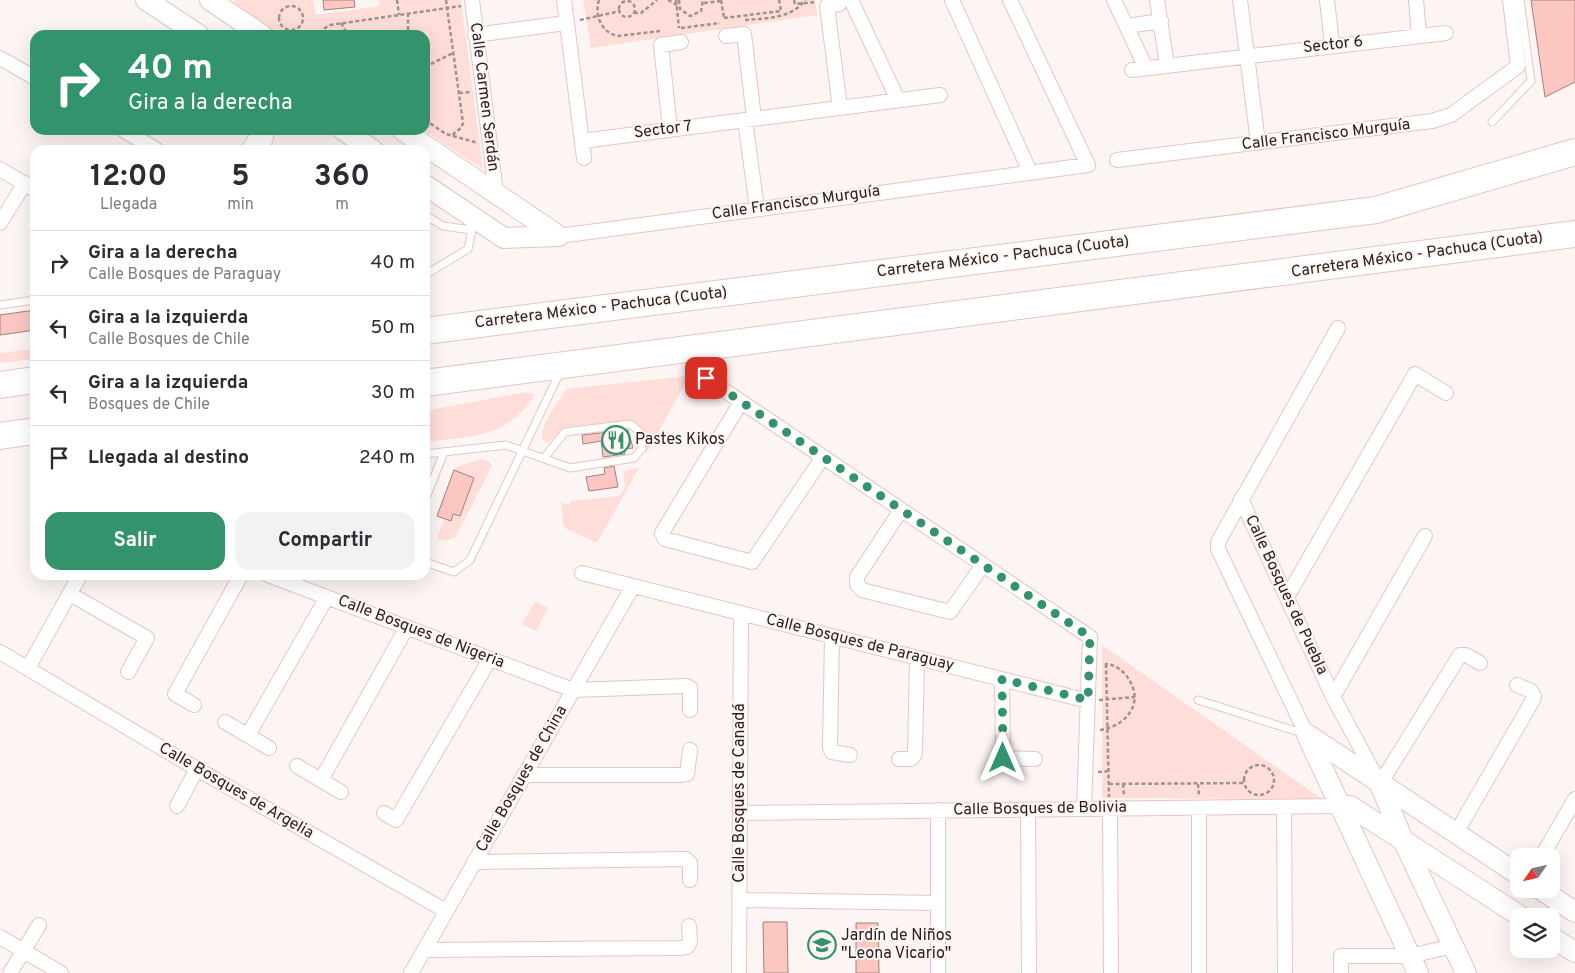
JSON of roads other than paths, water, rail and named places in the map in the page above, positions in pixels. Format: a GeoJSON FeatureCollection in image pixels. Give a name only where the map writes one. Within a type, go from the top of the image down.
{"type":"FeatureCollection","features":[{"type":"Feature","properties":{"kind":"highway","name":"Carretera México - Pachuca (Cuota)"},"geometry":{"type":"LineString","coordinates":[[430,330],[1376,210],[1575,152]]}},
{"type":"Feature","properties":{"kind":"highway","name":"Carretera México - Pachuca (Cuota)"},"geometry":{"type":"LineString","coordinates":[[430,382],[1575,234]]}},
{"type":"Feature","properties":{"kind":"highway"},"geometry":{"type":"LineString","coordinates":[[0,385],[30,381]]}},
{"type":"Feature","properties":{"kind":"highway"},"geometry":{"type":"LineString","coordinates":[[0,436],[30,432]]}},
{"type":"Feature","properties":{"kind":"street"},"geometry":{"type":"LineString","coordinates":[[146,0],[191,30]]}},
{"type":"Feature","properties":{"kind":"street"},"geometry":{"type":"LineString","coordinates":[[210,0],[255,30]]}},
{"type":"Feature","properties":{"kind":"street"},"geometry":{"type":"LineString","coordinates":[[564,0],[584,158]]}},
{"type":"Feature","properties":{"kind":"street"},"geometry":{"type":"LineString","coordinates":[[952,0],[1030,172]]}},
{"type":"Feature","properties":{"kind":"street","name":"Calle Francisco Murguía"},"geometry":{"type":"LineString","coordinates":[[475,225],[504,238],[559,236],[1088,165],[1010,0]]}},
{"type":"Feature","properties":{"kind":"street"},"geometry":{"type":"LineString","coordinates":[[1114,0],[1146,68]]}},
{"type":"Feature","properties":{"kind":"street"},"geometry":{"type":"LineString","coordinates":[[1158,0],[1167,64]]}},
{"type":"Feature","properties":{"kind":"street"},"geometry":{"type":"LineString","coordinates":[[1240,0],[1258,144]]}},
{"type":"Feature","properties":{"kind":"street"},"geometry":{"type":"LineString","coordinates":[[1327,0],[1332,46]]}},
{"type":"Feature","properties":{"kind":"street"},"geometry":{"type":"LineString","coordinates":[[1416,0],[1419,36]]}},
{"type":"Feature","properties":{"kind":"street","name":"Calle Francisco Murguía"},"geometry":{"type":"LineString","coordinates":[[1117,160],[1432,121],[1451,115],[1518,66],[1510,0]]}},
{"type":"Feature","properties":{"kind":"street","name":"Calle Carmen Serdán"},"geometry":{"type":"LineString","coordinates":[[472,2],[496,193]]}},
{"type":"Feature","properties":{"kind":"street"},"geometry":{"type":"LineString","coordinates":[[839,3],[898,100]]}},
{"type":"Feature","properties":{"kind":"street"},"geometry":{"type":"LineString","coordinates":[[839,3],[840,108]]}},
{"type":"Feature","properties":{"kind":"street"},"geometry":{"type":"LineString","coordinates":[[1127,26],[1161,21]]}},
{"type":"Feature","properties":{"kind":"street"},"geometry":{"type":"LineString","coordinates":[[475,35],[566,23]]}},
{"type":"Feature","properties":{"kind":"street"},"geometry":{"type":"LineString","coordinates":[[725,29],[744,34],[757,208]]}},
{"type":"Feature","properties":{"kind":"street","name":"Sector 6"},"geometry":{"type":"LineString","coordinates":[[1132,70],[1167,64],[1446,33]]}},
{"type":"Feature","properties":{"kind":"street"},"geometry":{"type":"LineString","coordinates":[[670,129],[661,45],[680,35]]}},
{"type":"Feature","properties":{"kind":"street"},"geometry":{"type":"LineString","coordinates":[[0,58],[30,75]]}},
{"type":"Feature","properties":{"kind":"street","name":"Sector 7"},"geometry":{"type":"LineString","coordinates":[[582,141],[940,95]]}},
{"type":"Feature","properties":{"kind":"street"},"geometry":{"type":"LineString","coordinates":[[132,135],[148,145]]}},
{"type":"Feature","properties":{"kind":"street"},"geometry":{"type":"LineString","coordinates":[[350,135],[365,145]]}},
{"type":"Feature","properties":{"kind":"street"},"geometry":{"type":"LineString","coordinates":[[409,135],[424,145]]}},
{"type":"Feature","properties":{"kind":"street"},"geometry":{"type":"LineString","coordinates":[[430,149],[559,236]]}},
{"type":"Feature","properties":{"kind":"street"},"geometry":{"type":"LineString","coordinates":[[0,168],[30,186],[0,223]]}},
{"type":"Feature","properties":{"kind":"street"},"geometry":{"type":"LineString","coordinates":[[430,189],[475,225]]}},
{"type":"Feature","properties":{"kind":"street"},"geometry":{"type":"LineString","coordinates":[[1241,500],[1338,328]]}},
{"type":"Feature","properties":{"kind":"street"},"geometry":{"type":"LineString","coordinates":[[1287,597],[1415,374],[1446,393]]}},
{"type":"Feature","properties":{"kind":"street"},"geometry":{"type":"LineString","coordinates":[[706,378],[1090,637],[1084,809]]}},
{"type":"Feature","properties":{"kind":"street"},"geometry":{"type":"LineString","coordinates":[[741,402],[662,533],[665,539],[752,562],[823,457]]}},
{"type":"Feature","properties":{"kind":"street","name":"Calle Bosques de Puebla"},"geometry":{"type":"LineString","coordinates":[[1241,500],[1333,696],[1380,784],[1402,838],[1466,973]]}},
{"type":"Feature","properties":{"kind":"street","name":"Calle Bosques de Puebla"},"geometry":{"type":"LineString","coordinates":[[1241,500],[1218,542],[1218,549],[1341,806],[1414,965]]}},
{"type":"Feature","properties":{"kind":"street"},"geometry":{"type":"LineString","coordinates":[[901,510],[857,577],[857,584],[862,590],[950,612],[983,564]]}},
{"type":"Feature","properties":{"kind":"street"},"geometry":{"type":"LineString","coordinates":[[1333,696],[1425,536]]}},
{"type":"Feature","properties":{"kind":"street","name":"Calle Bosques de Paraguay"},"geometry":{"type":"LineString","coordinates":[[582,573],[1088,700]]}},
{"type":"Feature","properties":{"kind":"street"},"geometry":{"type":"LineString","coordinates":[[28,668],[77,580]]}},
{"type":"Feature","properties":{"kind":"street"},"geometry":{"type":"LineString","coordinates":[[194,705],[174,694],[238,580]]}},
{"type":"Feature","properties":{"kind":"street","name":"Calle Bosques de Nigeria"},"geometry":{"type":"LineString","coordinates":[[281,580],[573,690]]}},
{"type":"Feature","properties":{"kind":"street","name":"Calle Bosques de China"},"geometry":{"type":"LineString","coordinates":[[410,973],[633,586]]}},
{"type":"Feature","properties":{"kind":"street"},"geometry":{"type":"LineString","coordinates":[[70,594],[147,638],[128,672]]}},
{"type":"Feature","properties":{"kind":"street"},"geometry":{"type":"LineString","coordinates":[[248,736],[327,597]]}},
{"type":"Feature","properties":{"kind":"street","name":"Calle Bosques de Canadá"},"geometry":{"type":"LineString","coordinates":[[739,973],[741,613]]}},
{"type":"Feature","properties":{"kind":"street"},"geometry":{"type":"LineString","coordinates":[[321,780],[407,627]]}},
{"type":"Feature","properties":{"kind":"street"},"geometry":{"type":"LineString","coordinates":[[832,636],[830,748],[836,754],[850,755]]}},
{"type":"Feature","properties":{"kind":"street","name":"Calle Bosques de Argelia"},"geometry":{"type":"LineString","coordinates":[[0,652],[197,769],[446,911]]}},
{"type":"Feature","properties":{"kind":"street"},"geometry":{"type":"LineString","coordinates":[[1380,784],[1460,655],[1466,655],[1480,663]]}},
{"type":"Feature","properties":{"kind":"street"},"geometry":{"type":"LineString","coordinates":[[384,814],[396,820],[490,658]]}},
{"type":"Feature","properties":{"kind":"street"},"geometry":{"type":"LineString","coordinates":[[899,758],[911,758],[915,754],[917,658]]}},
{"type":"Feature","properties":{"kind":"street"},"geometry":{"type":"LineString","coordinates":[[1002,679],[1003,758],[1034,758]]}},
{"type":"Feature","properties":{"kind":"street"},"geometry":{"type":"LineString","coordinates":[[573,690],[686,686],[690,688],[690,710]]}},
{"type":"Feature","properties":{"kind":"street"},"geometry":{"type":"LineString","coordinates":[[1456,833],[1534,700],[1531,692],[1517,686]]}},
{"type":"Feature","properties":{"kind":"street"},"geometry":{"type":"LineString","coordinates":[[225,722],[269,748]]}},
{"type":"Feature","properties":{"kind":"street"},"geometry":{"type":"LineString","coordinates":[[1307,735],[1510,869]]}},
{"type":"Feature","properties":{"kind":"street"},"geometry":{"type":"LineString","coordinates":[[524,774],[682,775],[687,774],[689,769],[690,750]]}},
{"type":"Feature","properties":{"kind":"street"},"geometry":{"type":"LineString","coordinates":[[297,766],[341,792]]}},
{"type":"Feature","properties":{"kind":"street"},"geometry":{"type":"LineString","coordinates":[[177,806],[197,769]]}},
{"type":"Feature","properties":{"kind":"street"},"geometry":{"type":"LineString","coordinates":[[1547,848],[1575,798]]}},
{"type":"Feature","properties":{"kind":"street"},"geometry":{"type":"LineString","coordinates":[[1341,806],[1350,806],[1510,909]]}},
{"type":"Feature","properties":{"kind":"street","name":"Calle Bosques de Bolivia"},"geometry":{"type":"LineString","coordinates":[[740,813],[1341,806]]}},
{"type":"Feature","properties":{"kind":"street"},"geometry":{"type":"LineString","coordinates":[[1284,807],[1285,973]]}},
{"type":"Feature","properties":{"kind":"street"},"geometry":{"type":"LineString","coordinates":[[1199,808],[1199,973]]}},
{"type":"Feature","properties":{"kind":"street"},"geometry":{"type":"LineString","coordinates":[[1110,809],[1111,973]]}},
{"type":"Feature","properties":{"kind":"street"},"geometry":{"type":"LineString","coordinates":[[938,810],[938,973]]}},
{"type":"Feature","properties":{"kind":"street"},"geometry":{"type":"LineString","coordinates":[[1028,810],[1029,973]]}},
{"type":"Feature","properties":{"kind":"street"},"geometry":{"type":"LineString","coordinates":[[474,862],[686,858],[690,863],[690,880]]}},
{"type":"Feature","properties":{"kind":"street"},"geometry":{"type":"LineString","coordinates":[[1423,881],[1425,872],[1440,863]]}},
{"type":"Feature","properties":{"kind":"street"},"geometry":{"type":"LineString","coordinates":[[1554,898],[1575,912]]}},
{"type":"Feature","properties":{"kind":"street"},"geometry":{"type":"LineString","coordinates":[[740,900],[938,903]]}},
{"type":"Feature","properties":{"kind":"street"},"geometry":{"type":"LineString","coordinates":[[10,973],[39,925]]}},
{"type":"Feature","properties":{"kind":"street"},"geometry":{"type":"LineString","coordinates":[[424,950],[682,948],[687,947],[690,942],[689,926]]}},
{"type":"Feature","properties":{"kind":"street"},"geometry":{"type":"LineString","coordinates":[[0,938],[61,973]]}},
{"type":"Feature","properties":{"kind":"street"},"geometry":{"type":"LineString","coordinates":[[1560,943],[1575,952]]}},
{"type":"Feature","properties":{"kind":"street"},"geometry":{"type":"LineString","coordinates":[[1342,973],[1341,956],[1414,965],[1453,946]]}},
{"type":"Feature","properties":{"kind":"lane"},"geometry":{"type":"LineString","coordinates":[[1492,122],[1531,81],[1520,0]]}},
{"type":"Feature","properties":{"kind":"lane"},"geometry":{"type":"LineString","coordinates":[[430,218],[443,226],[475,225],[468,248],[430,272]]}},
{"type":"Feature","properties":{"kind":"lane"},"geometry":{"type":"LineString","coordinates":[[0,305],[30,301]]}},
{"type":"Feature","properties":{"kind":"lane"},"geometry":{"type":"LineString","coordinates":[[430,564],[454,572],[470,560],[563,366]]}},
{"type":"Feature","properties":{"kind":"lane"},"geometry":{"type":"LineString","coordinates":[[430,453],[506,445],[570,468],[634,458],[642,448],[640,432],[630,424],[565,432],[544,458]]}},
{"type":"Feature","properties":{"kind":"lane"},"geometry":{"type":"LineString","coordinates":[[430,487],[444,452]]}},
{"type":"Feature","properties":{"kind":"lane"},"geometry":{"type":"LineString","coordinates":[[1198,700],[1307,735]]}},
{"type":"Feature","properties":{"kind":"place","name":"Pastes Kikos"},"geometry":{"type":"Point","coordinates":[616,440]}},
{"type":"Feature","properties":{"kind":"place","name":"Jardín de Niños \"Leona Vicario\""},"geometry":{"type":"Point","coordinates":[822,945]}}]}
